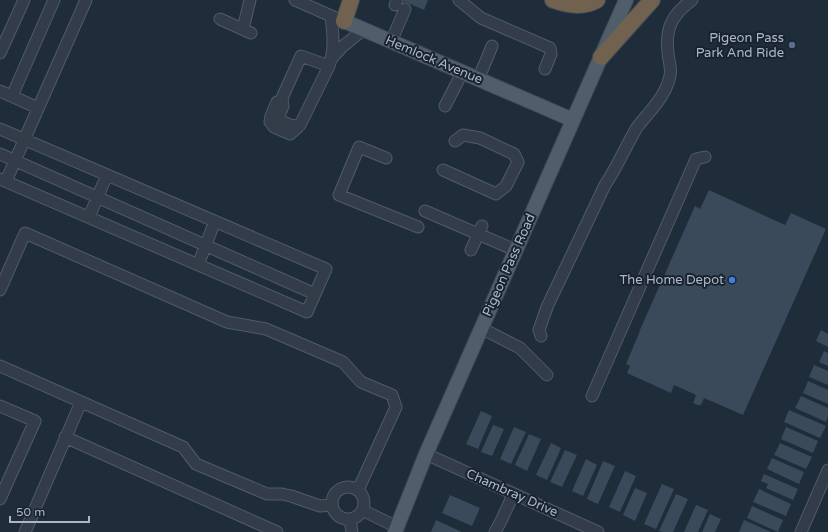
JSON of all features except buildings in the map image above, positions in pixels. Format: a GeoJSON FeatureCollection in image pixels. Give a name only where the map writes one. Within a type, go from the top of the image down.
{"type":"FeatureCollection","features":[{"type":"Feature","properties":{"kind":"highway"},"geometry":{"type":"LineString","coordinates":[[338,19],[351,0]]}},
{"type":"Feature","properties":{"kind":"highway"},"geometry":{"type":"LineString","coordinates":[[554,0],[576,6],[598,0]]}},
{"type":"Feature","properties":{"kind":"highway"},"geometry":{"type":"LineString","coordinates":[[601,57],[652,0]]}},
{"type":"Feature","properties":{"kind":"main road","name":"Pigeon Pass Road"},"geometry":{"type":"LineString","coordinates":[[396,530],[426,454],[626,0]]}},
{"type":"Feature","properties":{"kind":"main road","name":"Hemlock Avenue"},"geometry":{"type":"LineString","coordinates":[[338,19],[573,120]]}},
{"type":"Feature","properties":{"kind":"street"},"geometry":{"type":"LineString","coordinates":[[0,53],[24,0]]}},
{"type":"Feature","properties":{"kind":"street"},"geometry":{"type":"LineString","coordinates":[[12,96],[54,0]]}},
{"type":"Feature","properties":{"kind":"street"},"geometry":{"type":"LineString","coordinates":[[0,129],[24,140],[107,176],[326,269],[307,312],[3,180],[15,160],[24,140],[86,0]]}},
{"type":"Feature","properties":{"kind":"street"},"geometry":{"type":"LineString","coordinates":[[220,19],[247,31],[250,0]]}},
{"type":"Feature","properties":{"kind":"street","name":"Hemlock Avenue"},"geometry":{"type":"LineString","coordinates":[[295,0],[338,19]]}},
{"type":"Feature","properties":{"kind":"street"},"geometry":{"type":"LineString","coordinates":[[459,0],[481,18],[550,48],[551,54],[545,69]]}},
{"type":"Feature","properties":{"kind":"street"},"geometry":{"type":"LineString","coordinates":[[540,336],[539,330],[547,307],[605,185],[615,170],[637,128],[655,107],[662,96],[670,75],[671,67],[667,38],[669,27],[676,14],[692,0]]}},
{"type":"Feature","properties":{"kind":"street"},"geometry":{"type":"LineString","coordinates":[[391,42],[399,4]]}},
{"type":"Feature","properties":{"kind":"street"},"geometry":{"type":"LineString","coordinates":[[330,63],[338,19]]}},
{"type":"Feature","properties":{"kind":"street"},"geometry":{"type":"LineString","coordinates":[[330,63],[301,56],[282,98],[283,106],[279,115],[281,121],[292,126],[300,125],[330,63],[342,47],[363,30]]}},
{"type":"Feature","properties":{"kind":"street"},"geometry":{"type":"LineString","coordinates":[[478,80],[492,46]]}},
{"type":"Feature","properties":{"kind":"street"},"geometry":{"type":"LineString","coordinates":[[445,106],[462,73]]}},
{"type":"Feature","properties":{"kind":"street"},"geometry":{"type":"LineString","coordinates":[[0,91],[38,108]]}},
{"type":"Feature","properties":{"kind":"street"},"geometry":{"type":"LineString","coordinates":[[443,170],[496,194],[506,186],[518,162],[514,154],[480,138],[463,135],[455,141]]}},
{"type":"Feature","properties":{"kind":"street"},"geometry":{"type":"LineString","coordinates":[[386,158],[359,147],[339,194],[418,227]]}},
{"type":"Feature","properties":{"kind":"street"},"geometry":{"type":"LineString","coordinates":[[0,154],[315,294]]}},
{"type":"Feature","properties":{"kind":"street"},"geometry":{"type":"LineString","coordinates":[[592,396],[696,160],[705,157]]}},
{"type":"Feature","properties":{"kind":"street"},"geometry":{"type":"LineString","coordinates":[[89,217],[107,176]]}},
{"type":"Feature","properties":{"kind":"street"},"geometry":{"type":"LineString","coordinates":[[425,211],[480,230],[515,250]]}},
{"type":"Feature","properties":{"kind":"street"},"geometry":{"type":"LineString","coordinates":[[198,265],[215,221]]}},
{"type":"Feature","properties":{"kind":"street"},"geometry":{"type":"LineString","coordinates":[[472,250],[480,230]]}},
{"type":"Feature","properties":{"kind":"street"},"geometry":{"type":"LineString","coordinates":[[0,290],[26,233],[227,322],[266,329],[343,362],[361,382],[392,395],[396,407],[358,490]]}},
{"type":"Feature","properties":{"kind":"street"},"geometry":{"type":"LineString","coordinates":[[481,328],[520,348],[547,375]]}},
{"type":"Feature","properties":{"kind":"street"},"geometry":{"type":"LineString","coordinates":[[0,366],[183,447],[196,464],[266,494],[282,494],[292,496],[320,506],[332,505]]}},
{"type":"Feature","properties":{"kind":"street"},"geometry":{"type":"LineString","coordinates":[[25,532],[81,402]]}},
{"type":"Feature","properties":{"kind":"street"},"geometry":{"type":"LineString","coordinates":[[0,406],[35,421],[0,499]]}},
{"type":"Feature","properties":{"kind":"street"},"geometry":{"type":"LineString","coordinates":[[65,437],[277,532]]}},
{"type":"Feature","properties":{"kind":"street","name":"Chambray Drive"},"geometry":{"type":"LineString","coordinates":[[426,454],[513,495],[598,532]]}},
{"type":"Feature","properties":{"kind":"street"},"geometry":{"type":"LineString","coordinates":[[801,532],[828,470]]}},
{"type":"Feature","properties":{"kind":"street"},"geometry":{"type":"LineString","coordinates":[[346,487],[358,490],[364,501],[365,511],[356,517],[343,519],[334,511],[332,499],[335,493],[340,489],[346,487]]}},
{"type":"Feature","properties":{"kind":"street"},"geometry":{"type":"LineString","coordinates":[[495,532],[502,521],[513,495]]}},
{"type":"Feature","properties":{"kind":"street"},"geometry":{"type":"LineString","coordinates":[[365,511],[396,530]]}},
{"type":"Feature","properties":{"kind":"street"},"geometry":{"type":"LineString","coordinates":[[350,519],[352,532]]}},
{"type":"Feature","properties":{"kind":"place","name":"Pigeon Pass Park And Ride"},"geometry":{"type":"Point","coordinates":[792,45]}},
{"type":"Feature","properties":{"kind":"place","name":"The Home Depot"},"geometry":{"type":"Point","coordinates":[732,280]}}]}
